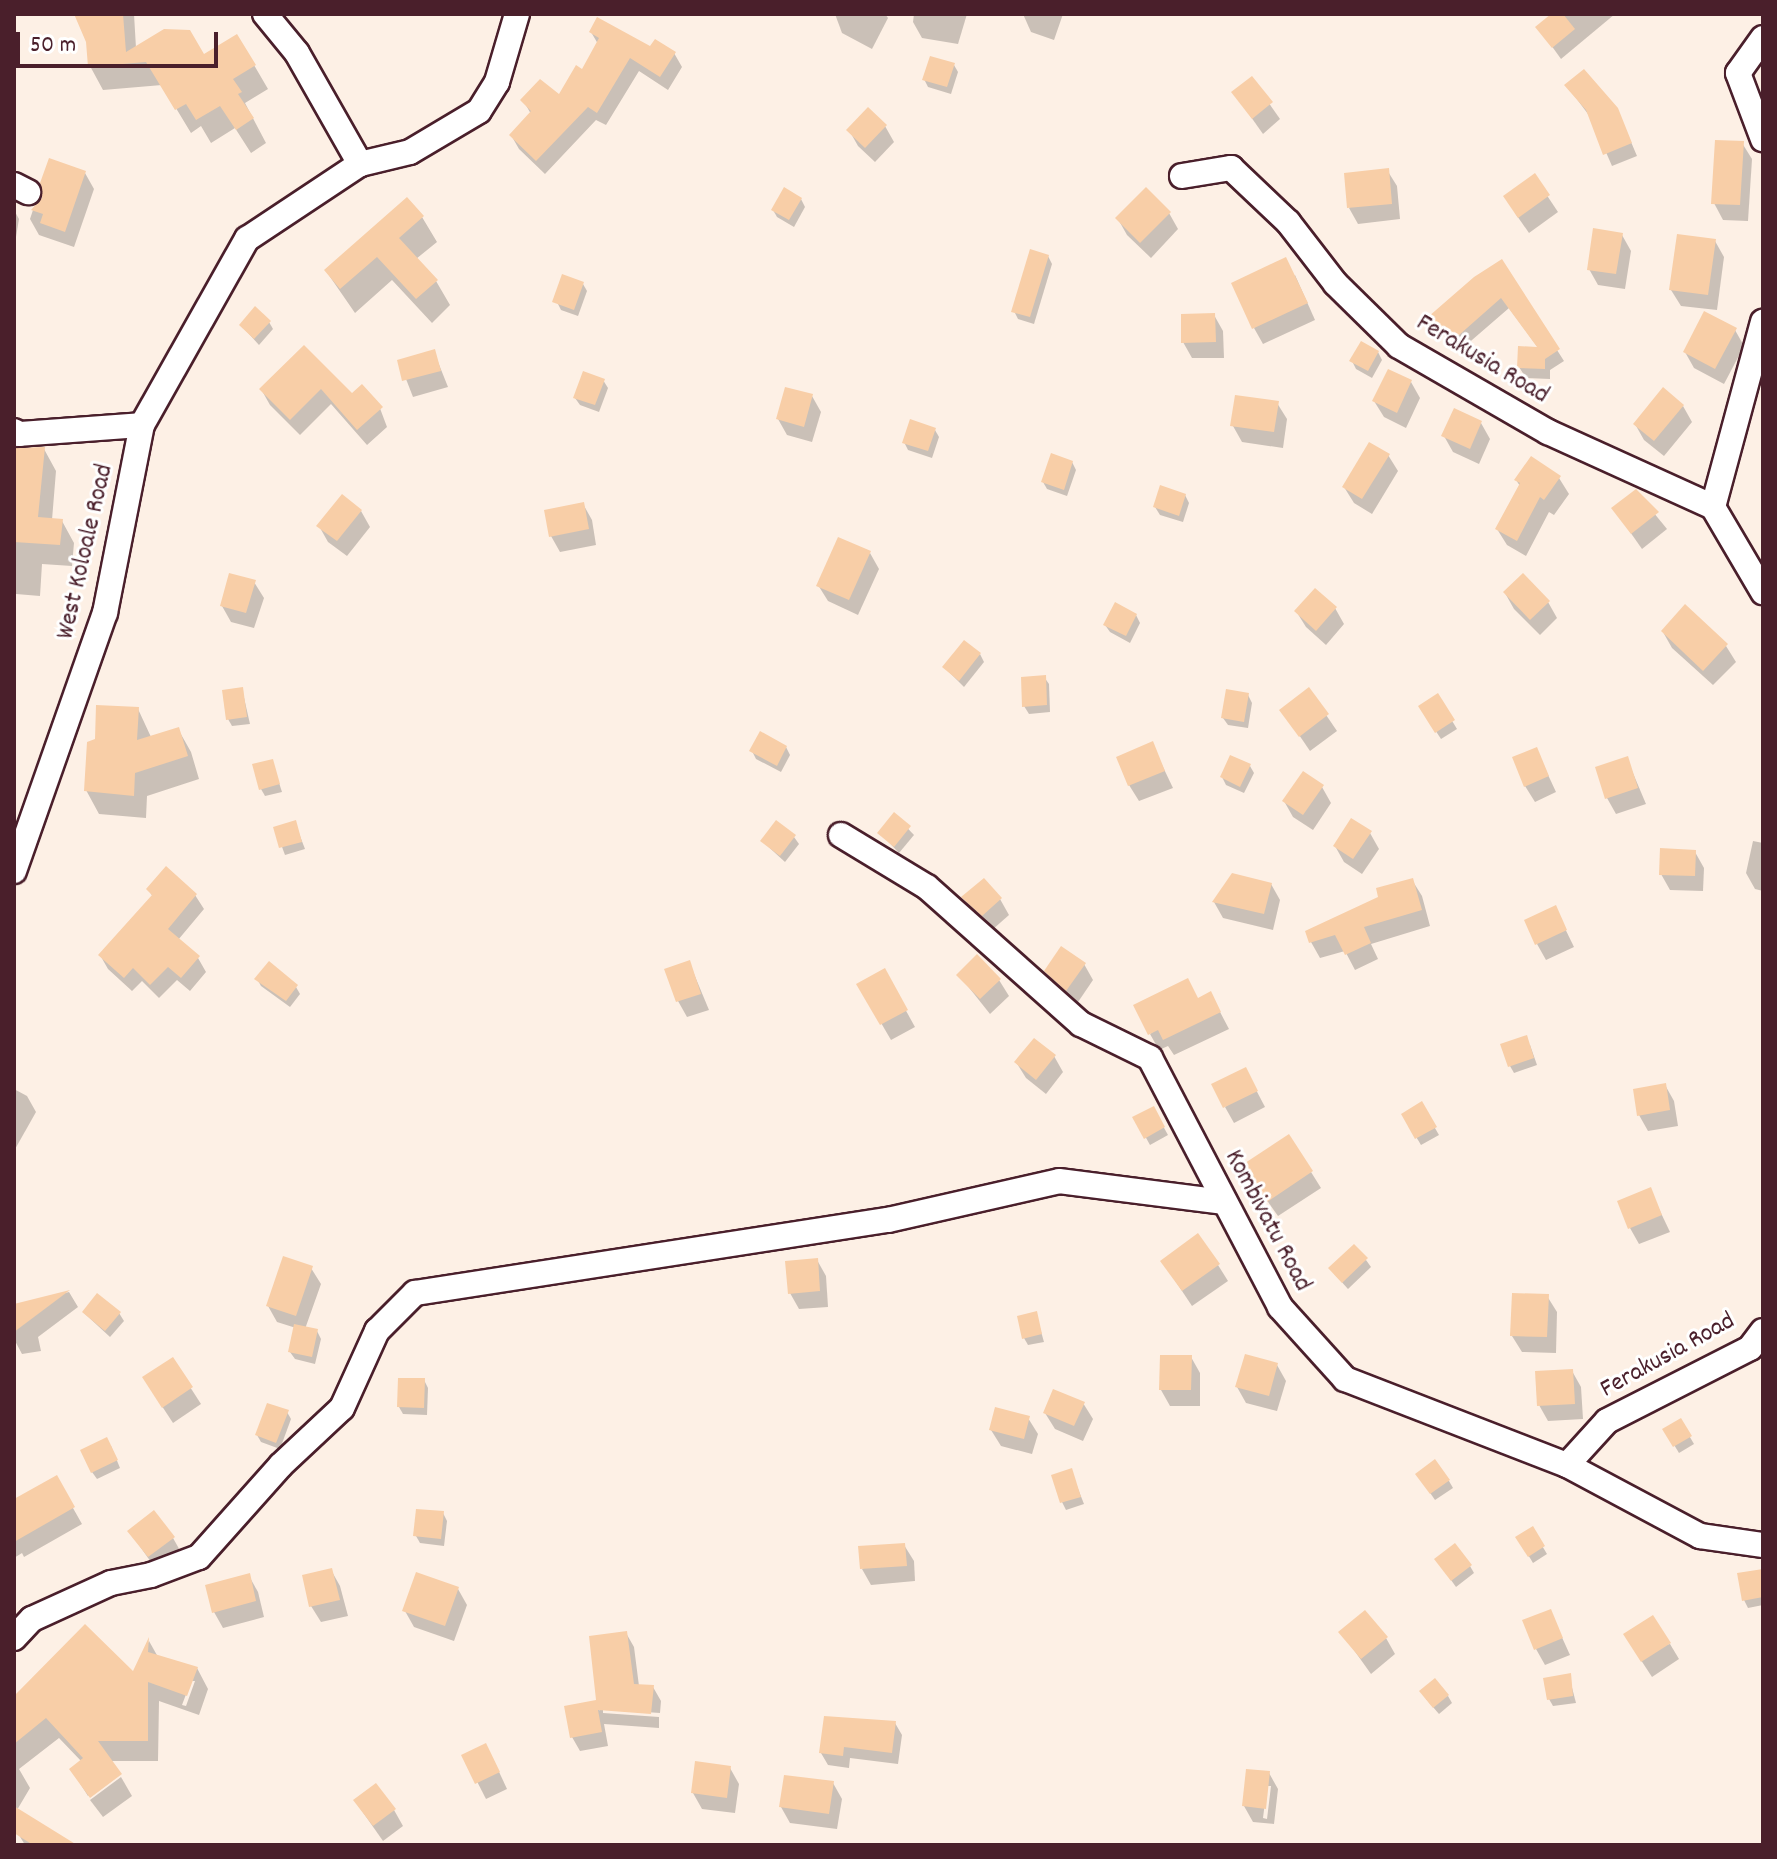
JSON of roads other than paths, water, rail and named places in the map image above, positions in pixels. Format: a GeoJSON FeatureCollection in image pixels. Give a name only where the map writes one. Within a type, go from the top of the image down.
{"type":"FeatureCollection","features":[{"type":"Feature","properties":{"kind":"street"},"geometry":{"type":"LineString","coordinates":[[265,14],[297,53],[360,164],[410,152],[479,111],[497,82],[517,14]]}},
{"type":"Feature","properties":{"kind":"street"},"geometry":{"type":"LineString","coordinates":[[1763,38],[1738,73],[1763,139]]}},
{"type":"Feature","properties":{"kind":"street","name":"West Koloale Road"},"geometry":{"type":"LineString","coordinates":[[14,871],[105,613],[142,425],[247,239],[360,164]]}},
{"type":"Feature","properties":{"kind":"street","name":"Ferakusia Road"},"geometry":{"type":"LineString","coordinates":[[1182,176],[1231,168],[1288,222],[1336,284],[1399,346],[1548,432],[1713,507]]}},
{"type":"Feature","properties":{"kind":"street"},"geometry":{"type":"LineString","coordinates":[[1763,322],[1713,507],[1763,592]]}},
{"type":"Feature","properties":{"kind":"street"},"geometry":{"type":"LineString","coordinates":[[14,431],[19,434],[142,425]]}},
{"type":"Feature","properties":{"kind":"street","name":"Kombivatu Road"},"geometry":{"type":"LineString","coordinates":[[841,835],[927,887],[1081,1024],[1150,1058],[1280,1307],[1345,1379],[1567,1465],[1700,1536],[1763,1545]]}},
{"type":"Feature","properties":{"kind":"street"},"geometry":{"type":"LineString","coordinates":[[14,1638],[32,1619],[111,1583],[151,1575],[199,1557],[281,1465],[342,1408],[377,1331],[415,1293],[888,1220],[1059,1181],[1223,1202]]}},
{"type":"Feature","properties":{"kind":"street","name":"Ferakusia Road"},"geometry":{"type":"LineString","coordinates":[[1567,1465],[1607,1421],[1750,1348],[1763,1331]]}}]}
